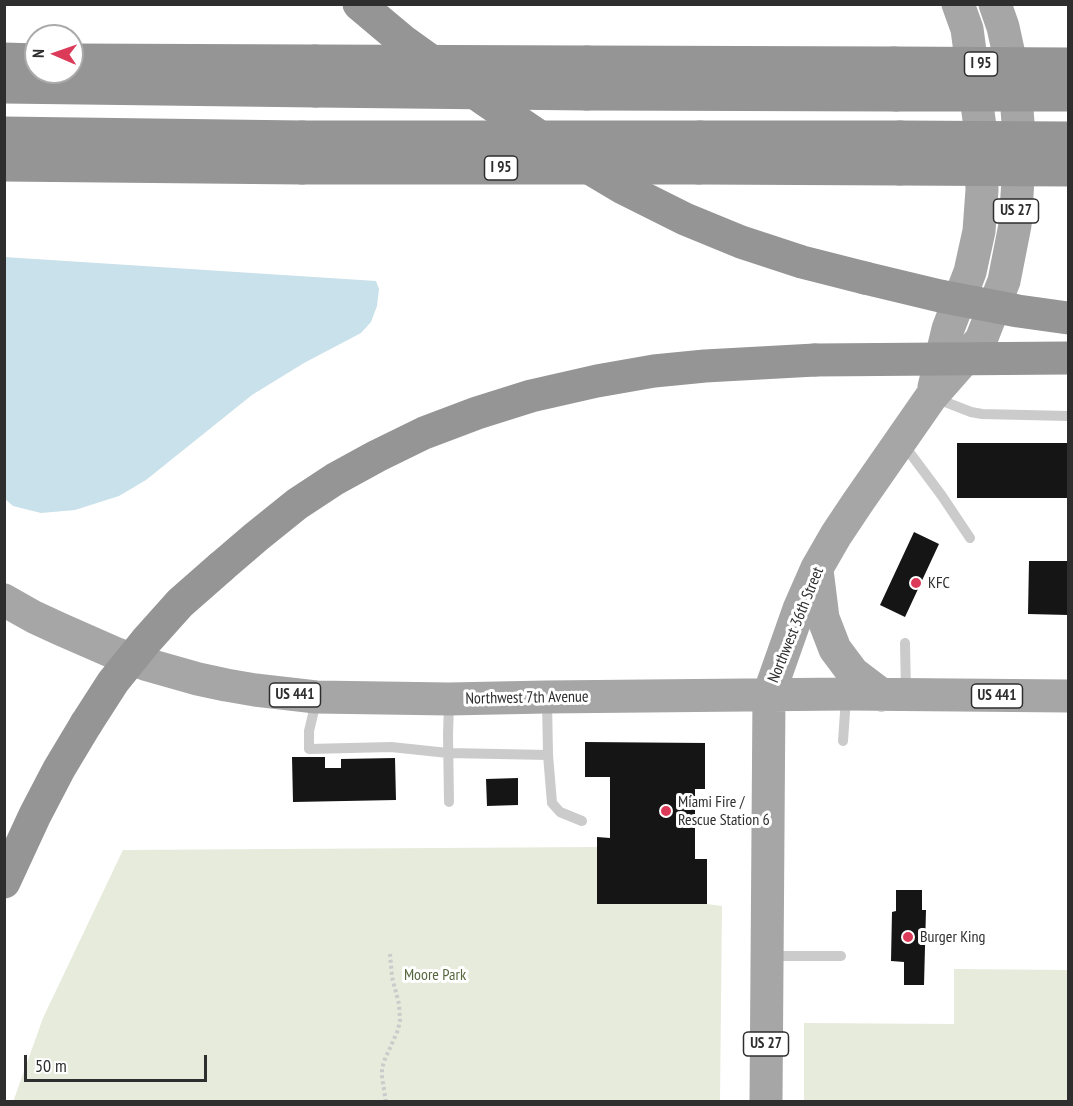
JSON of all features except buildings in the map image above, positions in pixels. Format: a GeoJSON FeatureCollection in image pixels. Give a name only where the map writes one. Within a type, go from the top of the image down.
{"type":"FeatureCollection","features":[{"type":"Feature","properties":{"kind":"highway"},"geometry":{"type":"LineString","coordinates":[[358,4],[403,41],[556,148],[622,188],[686,219],[741,242],[865,278],[940,296],[1068,318]]}},
{"type":"Feature","properties":{"kind":"highway"},"geometry":{"type":"LineString","coordinates":[[4,59],[24,60]]}},
{"type":"Feature","properties":{"kind":"highway","name":"I 95"},"geometry":{"type":"LineString","coordinates":[[84,61],[315,76],[587,78],[895,79],[1068,64]]}},
{"type":"Feature","properties":{"kind":"highway"},"geometry":{"type":"LineString","coordinates":[[4,87],[315,76]]}},
{"type":"Feature","properties":{"kind":"highway"},"geometry":{"type":"LineString","coordinates":[[895,79],[1068,95]]}},
{"type":"Feature","properties":{"kind":"highway"},"geometry":{"type":"LineString","coordinates":[[4,133],[302,136],[700,153],[900,137],[1068,138]]}},
{"type":"Feature","properties":{"kind":"highway","name":"I 95"},"geometry":{"type":"LineString","coordinates":[[4,165],[302,168],[700,153],[900,169],[1068,170]]}},
{"type":"Feature","properties":{"kind":"highway"},"geometry":{"type":"LineString","coordinates":[[4,882],[35,814],[59,769],[113,682],[146,641],[180,603],[256,537],[335,479],[377,456],[424,433],[531,396],[654,371],[815,360],[1068,358]]}},
{"type":"Feature","properties":{"kind":"main road","name":"Northwest 36th Street"},"geometry":{"type":"LineString","coordinates":[[932,397],[948,329],[970,272],[979,231],[982,190],[980,127],[967,30],[958,4]]}},
{"type":"Feature","properties":{"kind":"main road","name":"Northwest 36th Street"},"geometry":{"type":"LineString","coordinates":[[766,1101],[769,694],[799,609],[817,568],[858,502],[932,397],[981,340],[1004,281],[1015,225],[1020,150],[1015,82],[1003,27],[995,4]]}},
{"type":"Feature","properties":{"kind":"main road"},"geometry":{"type":"LineString","coordinates":[[817,568],[823,618],[835,650],[853,673],[894,695]]}},
{"type":"Feature","properties":{"kind":"main road","name":"Northwest 7th Avenue"},"geometry":{"type":"LineString","coordinates":[[4,600],[88,642],[153,667],[235,687],[316,697],[449,699],[769,694],[1068,696]]}},
{"type":"Feature","properties":{"kind":"lane"},"geometry":{"type":"LineString","coordinates":[[932,397],[982,414],[1068,416]]}},
{"type":"Feature","properties":{"kind":"lane"},"geometry":{"type":"LineString","coordinates":[[901,441],[970,538]]}},
{"type":"Feature","properties":{"kind":"lane"},"geometry":{"type":"LineString","coordinates":[[894,695],[905,643]]}},
{"type":"Feature","properties":{"kind":"lane"},"geometry":{"type":"LineString","coordinates":[[843,741],[846,694]]}},
{"type":"Feature","properties":{"kind":"lane"},"geometry":{"type":"LineString","coordinates":[[316,697],[309,731],[309,749],[391,747],[448,753],[548,755]]}},
{"type":"Feature","properties":{"kind":"lane"},"geometry":{"type":"LineString","coordinates":[[546,697],[552,803],[560,812],[582,821]]}},
{"type":"Feature","properties":{"kind":"lane"},"geometry":{"type":"LineString","coordinates":[[449,699],[449,802]]}},
{"type":"Feature","properties":{"kind":"lane"},"geometry":{"type":"LineString","coordinates":[[767,956],[841,956]]}},
{"type":"Feature","properties":{"kind":"path"},"geometry":{"type":"LineString","coordinates":[[386,1101],[382,1068],[400,1020],[390,954]]}},
{"type":"Feature","properties":{"kind":"green space","name":"Moore Park"},"geometry":{"type":"Polygon","coordinates":[[[597,847],[597,904],[722,906],[720,1101],[13,1102],[43,1018],[123,850],[597,847]]]}},
{"type":"Feature","properties":{"kind":"green space"},"geometry":{"type":"Polygon","coordinates":[[[954,969],[1068,970],[1068,1101],[804,1101],[804,1023],[954,1024],[954,969]]]}},
{"type":"Feature","properties":{"kind":"water"},"geometry":{"type":"Polygon","coordinates":[[[4,257],[376,281],[379,289],[377,306],[371,322],[361,333],[304,363],[252,395],[146,480],[119,496],[75,510],[41,513],[13,506],[5,499],[4,257]]]}},
{"type":"Feature","properties":{"kind":"place","name":"KFC"},"geometry":{"type":"Point","coordinates":[916,583]}},
{"type":"Feature","properties":{"kind":"place","name":"Miami Fire / Rescue Station 6"},"geometry":{"type":"Point","coordinates":[666,811]}},
{"type":"Feature","properties":{"kind":"place","name":"Burger King"},"geometry":{"type":"Point","coordinates":[908,937]}}]}
